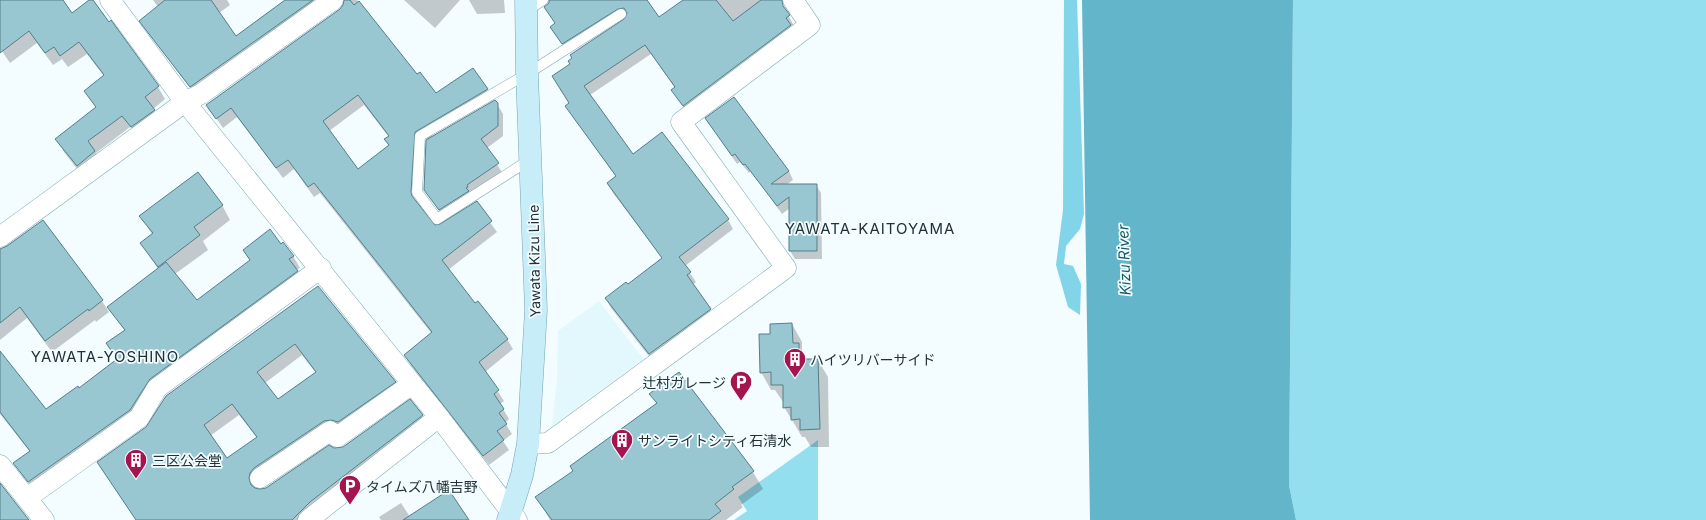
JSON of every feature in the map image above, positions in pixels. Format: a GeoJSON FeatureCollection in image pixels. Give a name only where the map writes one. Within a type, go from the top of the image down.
{"type":"FeatureCollection","features":[{"type":"Feature","properties":{"kind":"main road","name":"Yawata Kizu Line"},"geometry":{"type":"LineString","coordinates":[[512,517],[528,444],[536,310],[527,74],[532,4]]}},
{"type":"Feature","properties":{"kind":"street"},"geometry":{"type":"LineString","coordinates":[[110,0],[185,102],[439,417],[512,517]]}},
{"type":"Feature","properties":{"kind":"street"},"geometry":{"type":"LineString","coordinates":[[0,237],[185,102],[201,94],[333,0]]}},
{"type":"Feature","properties":{"kind":"street"},"geometry":{"type":"LineString","coordinates":[[528,444],[548,443],[786,268],[681,122],[810,25],[793,0]]}},
{"type":"Feature","properties":{"kind":"street"},"geometry":{"type":"LineString","coordinates":[[27,498],[139,418],[157,388],[320,268]]}},
{"type":"Feature","properties":{"kind":"street"},"geometry":{"type":"LineString","coordinates":[[260,478],[330,430],[337,437],[412,384]]}},
{"type":"Feature","properties":{"kind":"street"},"geometry":{"type":"LineString","coordinates":[[308,520],[439,417]]}},
{"type":"Feature","properties":{"kind":"street"},"geometry":{"type":"LineString","coordinates":[[0,465],[44,520]]}},
{"type":"Feature","properties":{"kind":"lane"},"geometry":{"type":"LineString","coordinates":[[531,159],[437,219],[417,192],[420,136],[527,74],[621,14]]}},
{"type":"Feature","properties":{"kind":"shaded area"},"geometry":{"type":"Polygon","coordinates":[[[1064,0],[1077,0],[1084,214],[1080,229],[1066,246],[1064,264],[1073,266],[1081,284],[1080,315],[1068,307],[1056,265],[1063,210],[1064,0]]]}},
{"type":"Feature","properties":{"kind":"shaded area"},"geometry":{"type":"Polygon","coordinates":[[[1293,0],[1706,0],[1706,520],[1296,520],[1289,485],[1293,0]]]}},
{"type":"Feature","properties":{"kind":"shaded area"},"geometry":{"type":"Polygon","coordinates":[[[599,301],[643,359],[552,426],[557,380],[558,331],[599,301]]]}},
{"type":"Feature","properties":{"kind":"shaded area"},"geometry":{"type":"Polygon","coordinates":[[[818,440],[818,520],[734,520],[747,511],[738,497],[818,440]]]}},
{"type":"Feature","properties":{"kind":"water","name":"Kizu River"},"geometry":{"type":"Polygon","coordinates":[[[1082,0],[1293,0],[1289,485],[1296,520],[1090,520],[1082,0]]]}},
{"type":"Feature","properties":{"kind":"building"},"geometry":{"type":"Polygon","coordinates":[[[0,0],[63,0],[72,13],[89,0],[93,0],[109,22],[111,20],[159,86],[145,97],[155,110],[131,127],[122,116],[88,141],[95,151],[77,166],[55,139],[96,107],[84,91],[104,75],[79,42],[60,56],[54,47],[45,53],[29,31],[0,53],[0,0]]]}},
{"type":"Feature","properties":{"kind":"building"},"geometry":{"type":"Polygon","coordinates":[[[165,0],[211,0],[236,36],[285,0],[313,0],[190,87],[139,21],[165,0]]]}},
{"type":"Feature","properties":{"kind":"building"},"geometry":{"type":"Polygon","coordinates":[[[344,0],[350,0],[354,5],[359,1],[417,74],[420,72],[436,93],[473,68],[488,89],[415,132],[411,192],[412,196],[435,225],[440,224],[477,201],[492,221],[442,260],[475,303],[478,301],[508,339],[479,362],[499,390],[494,394],[504,409],[499,413],[507,424],[497,431],[504,440],[483,456],[404,355],[432,332],[392,281],[314,183],[308,187],[288,160],[276,168],[231,108],[216,119],[206,105],[340,9],[344,0]],[[358,95],[323,121],[358,169],[389,145],[384,139],[389,136],[358,95]]]}},
{"type":"Feature","properties":{"kind":"building"},"geometry":{"type":"Polygon","coordinates":[[[549,0],[647,0],[659,17],[683,0],[716,0],[733,21],[761,0],[782,0],[783,6],[790,15],[786,18],[791,25],[683,106],[671,90],[675,87],[645,45],[584,86],[633,154],[662,132],[729,219],[679,257],[691,272],[687,275],[711,309],[649,354],[605,298],[626,282],[628,284],[662,258],[607,183],[616,176],[565,106],[569,103],[552,76],[570,64],[568,61],[572,58],[570,55],[624,19],[627,13],[624,8],[618,9],[562,44],[550,27],[555,23],[544,7],[549,3],[549,0]]]}},
{"type":"Feature","properties":{"kind":"building"},"geometry":{"type":"Polygon","coordinates":[[[734,97],[789,171],[771,184],[817,184],[817,251],[789,251],[789,197],[777,206],[745,164],[743,165],[735,154],[732,156],[705,118],[734,97]]]}},
{"type":"Feature","properties":{"kind":"building"},"geometry":{"type":"Polygon","coordinates":[[[495,100],[498,103],[498,126],[481,139],[499,163],[467,185],[468,187],[466,188],[469,191],[439,210],[424,190],[426,140],[495,100]]]}},
{"type":"Feature","properties":{"kind":"building"},"geometry":{"type":"Polygon","coordinates":[[[198,172],[223,205],[194,227],[200,235],[158,267],[140,243],[153,233],[139,216],[198,172]]]}},
{"type":"Feature","properties":{"kind":"building"},"geometry":{"type":"Polygon","coordinates":[[[43,220],[103,300],[89,311],[88,309],[45,341],[20,307],[0,323],[0,249],[7,246],[43,220]]]}},
{"type":"Feature","properties":{"kind":"building"},"geometry":{"type":"Polygon","coordinates":[[[270,229],[281,244],[283,242],[294,256],[289,259],[298,271],[150,379],[130,410],[28,482],[13,463],[30,451],[0,412],[0,351],[46,409],[78,386],[79,388],[117,359],[106,343],[125,330],[107,307],[166,262],[197,300],[250,260],[243,250],[270,229]]]}},
{"type":"Feature","properties":{"kind":"building"},"geometry":{"type":"Polygon","coordinates":[[[318,286],[396,382],[338,422],[331,420],[324,421],[254,468],[250,473],[249,478],[251,485],[260,489],[266,488],[329,445],[334,448],[343,447],[410,399],[423,415],[310,502],[292,520],[136,520],[97,462],[146,427],[166,396],[318,286]],[[295,344],[257,372],[278,399],[316,372],[295,344]],[[232,404],[204,425],[227,458],[257,437],[232,404]]]}},
{"type":"Feature","properties":{"kind":"building","name":"ハイツリバーサイド"},"geometry":{"type":"Polygon","coordinates":[[[792,323],[793,343],[799,343],[799,359],[818,359],[820,429],[800,430],[800,419],[791,420],[791,407],[783,408],[783,385],[771,385],[771,372],[760,373],[759,334],[770,334],[770,324],[792,323]]]}},
{"type":"Feature","properties":{"kind":"building"},"geometry":{"type":"Polygon","coordinates":[[[679,372],[754,471],[732,487],[734,489],[715,504],[721,511],[709,520],[552,520],[535,497],[573,471],[570,466],[657,403],[649,394],[679,372]]]}},
{"type":"Feature","properties":{"kind":"building"},"geometry":{"type":"Polygon","coordinates":[[[0,483],[29,520],[0,520],[0,483]]]}},
{"type":"Feature","properties":{"kind":"building"},"geometry":{"type":"Polygon","coordinates":[[[449,490],[469,520],[403,520],[449,490]]]}},
{"type":"Feature","properties":{"kind":"place","name":"ハイツリバーサイド"},"geometry":{"type":"Point","coordinates":[795,378]}},
{"type":"Feature","properties":{"kind":"place","name":"辻村ガレージ"},"geometry":{"type":"Point","coordinates":[741,402]}},
{"type":"Feature","properties":{"kind":"place","name":"サンライトシティ石清水"},"geometry":{"type":"Point","coordinates":[622,460]}},
{"type":"Feature","properties":{"kind":"place","name":"三区公会堂"},"geometry":{"type":"Point","coordinates":[136,480]}},
{"type":"Feature","properties":{"kind":"place","name":"タイムズ八幡吉野"},"geometry":{"type":"Point","coordinates":[350,506]}},
{"type":"Feature","properties":{"kind":"district","name":"YAWATA-KAITOYAMA"},"geometry":{"type":"Point","coordinates":[870,228]}},
{"type":"Feature","properties":{"kind":"district","name":"YAWATA-YOSHINO"},"geometry":{"type":"Point","coordinates":[105,356]}}]}
